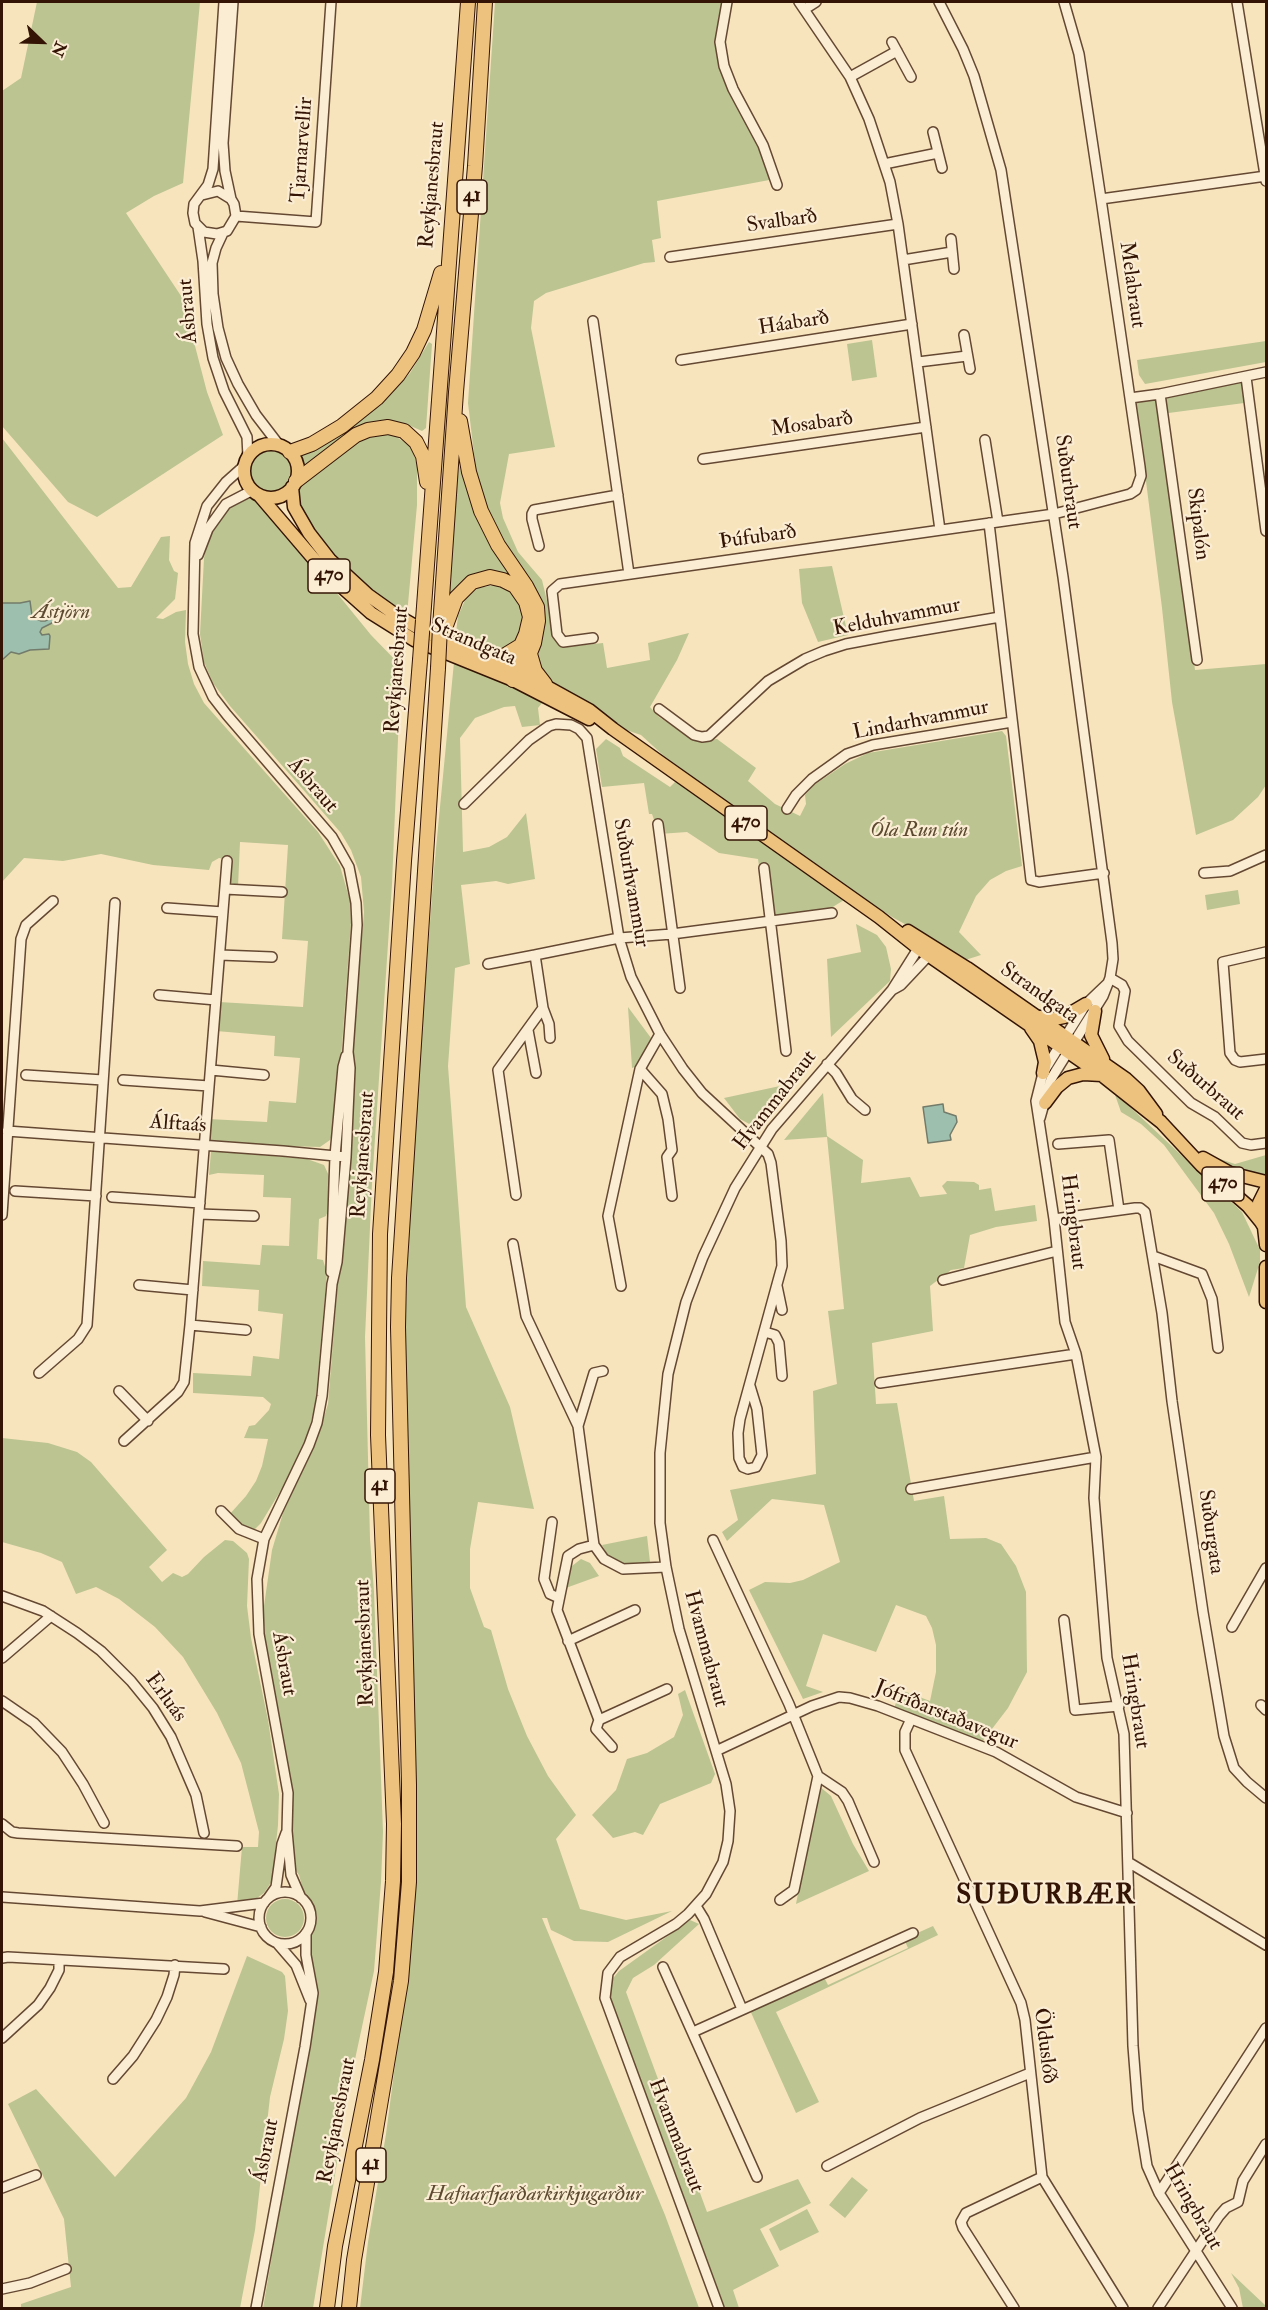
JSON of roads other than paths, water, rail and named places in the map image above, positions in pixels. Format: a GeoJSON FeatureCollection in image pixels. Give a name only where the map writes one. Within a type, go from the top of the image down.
{"type":"FeatureCollection","features":[{"type":"Feature","properties":{"kind":"highway","name":"Reykjanesbraut"},"geometry":{"type":"LineString","coordinates":[[325,2308],[374,2049],[386,1972],[393,1881],[394,1824],[378,1435],[380,1234],[404,861],[468,2]]}},
{"type":"Feature","properties":{"kind":"highway","name":"Reykjanesbraut"},"geometry":{"type":"LineString","coordinates":[[349,2308],[354,2260],[401,1980],[409,1882],[409,1785],[398,1339],[399,1278],[456,392],[475,166],[485,2]]}},
{"type":"Feature","properties":{"kind":"highway"},"geometry":{"type":"LineString","coordinates":[[284,449],[312,444],[342,426],[377,398],[398,375],[413,353],[424,330],[449,242]]}},
{"type":"Feature","properties":{"kind":"highway"},"geometry":{"type":"LineString","coordinates":[[456,392],[469,472],[481,511],[498,545],[526,586],[537,608],[538,628],[515,674]]}},
{"type":"Feature","properties":{"kind":"highway"},"geometry":{"type":"LineString","coordinates":[[294,484],[356,435],[379,427],[396,428],[404,431],[416,441],[423,456],[430,520]]}},
{"type":"Feature","properties":{"kind":"highway"},"geometry":{"type":"LineString","coordinates":[[442,628],[456,598],[466,586],[478,579],[496,578],[515,586],[526,602],[529,623],[526,650],[535,671],[545,684]]}},
{"type":"Feature","properties":{"kind":"highway"},"geometry":{"type":"LineString","coordinates":[[484,657],[506,656],[526,650]]}},
{"type":"Feature","properties":{"kind":"main road"},"geometry":{"type":"LineString","coordinates":[[247,461],[258,447],[265,445],[284,449]]}},
{"type":"Feature","properties":{"kind":"main road","name":"470"},"geometry":{"type":"LineString","coordinates":[[284,449],[297,465],[294,484]]}},
{"type":"Feature","properties":{"kind":"main road","name":"470"},"geometry":{"type":"LineString","coordinates":[[247,461],[246,478],[256,492]]}},
{"type":"Feature","properties":{"kind":"main road"},"geometry":{"type":"LineString","coordinates":[[256,492],[273,498],[287,493],[294,484]]}},
{"type":"Feature","properties":{"kind":"main road","name":"Strandgata"},"geometry":{"type":"LineString","coordinates":[[294,484],[294,507],[303,524],[345,576],[396,615],[422,630],[484,657],[613,729]]}},
{"type":"Feature","properties":{"kind":"main road","name":"Strandgata"},"geometry":{"type":"LineString","coordinates":[[256,492],[324,571],[371,613],[414,640],[545,684],[589,710],[879,917],[1139,1091],[1161,1122],[1201,1165],[1248,1206],[1264,1226]]}},
{"type":"Feature","properties":{"kind":"main road"},"geometry":{"type":"LineString","coordinates":[[1028,1016],[1060,1018],[1091,1007],[1092,1039],[1105,1070],[1068,1078],[1045,1102]]}},
{"type":"Feature","properties":{"kind":"main road"},"geometry":{"type":"LineString","coordinates":[[1028,1016],[1040,1041],[1045,1062],[1043,1073]]}},
{"type":"Feature","properties":{"kind":"main road","name":"Strandgata"},"geometry":{"type":"LineString","coordinates":[[1184,1146],[1230,1173],[1266,1182]]}},
{"type":"Feature","properties":{"kind":"main road","name":"470"},"geometry":{"type":"LineString","coordinates":[[1264,1226],[1259,1203],[1266,1189]]}},
{"type":"Feature","properties":{"kind":"main road"},"geometry":{"type":"LineString","coordinates":[[1264,1226],[1266,1245]]}},
{"type":"Feature","properties":{"kind":"main road"},"geometry":{"type":"LineString","coordinates":[[1266,1267],[1266,1302]]}},
{"type":"Feature","properties":{"kind":"street"},"geometry":{"type":"LineString","coordinates":[[224,2],[213,169],[193,209],[193,218],[198,226],[211,234],[223,233],[230,228],[236,216],[225,171],[223,142],[233,2]]}},
{"type":"Feature","properties":{"kind":"street","name":"Tjarnarvellir"},"geometry":{"type":"LineString","coordinates":[[236,216],[316,222],[331,2]]}},
{"type":"Feature","properties":{"kind":"street"},"geometry":{"type":"LineString","coordinates":[[727,2],[721,34],[724,66],[763,145],[777,185]]}},
{"type":"Feature","properties":{"kind":"street"},"geometry":{"type":"LineString","coordinates":[[816,2],[802,5],[850,77],[869,118],[885,164],[898,224],[940,530]]}},
{"type":"Feature","properties":{"kind":"street","name":"Suðurbraut"},"geometry":{"type":"LineString","coordinates":[[939,2],[975,76],[1001,170],[1054,514],[1104,873],[1113,959],[1109,980],[1122,985],[1125,991],[1119,1026],[1128,1041],[1191,1103],[1215,1117],[1242,1143],[1251,1145],[1266,1143]]}},
{"type":"Feature","properties":{"kind":"street","name":"Melabraut"},"geometry":{"type":"LineString","coordinates":[[1054,514],[1130,494],[1136,490],[1141,476],[1079,54],[1064,2]]}},
{"type":"Feature","properties":{"kind":"street"},"geometry":{"type":"LineString","coordinates":[[1101,199],[1266,178],[1238,2]]}},
{"type":"Feature","properties":{"kind":"street"},"geometry":{"type":"LineString","coordinates":[[850,77],[894,47],[911,76]]}},
{"type":"Feature","properties":{"kind":"street"},"geometry":{"type":"LineString","coordinates":[[933,132],[942,168]]}},
{"type":"Feature","properties":{"kind":"street"},"geometry":{"type":"LineString","coordinates":[[885,164],[938,153]]}},
{"type":"Feature","properties":{"kind":"street"},"geometry":{"type":"LineString","coordinates":[[202,195],[218,191],[231,199]]}},
{"type":"Feature","properties":{"kind":"street","name":"Svalbarð"},"geometry":{"type":"LineString","coordinates":[[670,256],[898,224]]}},
{"type":"Feature","properties":{"kind":"street","name":"Ásbraut"},"geometry":{"type":"LineString","coordinates":[[198,226],[207,324],[213,358],[224,391],[247,437],[247,461],[207,506],[195,543],[193,634],[195,652],[205,683],[213,697],[320,822],[342,852],[349,867],[355,892],[357,925],[348,1052],[350,1068],[346,1157],[325,1370],[316,1423],[309,1445],[264,1539],[257,1579],[258,1624],[286,1773],[287,1831],[291,1875],[301,1898]]}},
{"type":"Feature","properties":{"kind":"street","name":"Ásbraut"},"geometry":{"type":"LineString","coordinates":[[223,233],[212,263],[214,308],[220,337],[232,372],[246,400],[284,449]]}},
{"type":"Feature","properties":{"kind":"street"},"geometry":{"type":"LineString","coordinates":[[951,239],[954,269]]}},
{"type":"Feature","properties":{"kind":"street"},"geometry":{"type":"LineString","coordinates":[[903,260],[952,252]]}},
{"type":"Feature","properties":{"kind":"street"},"geometry":{"type":"LineString","coordinates":[[593,321],[630,574]]}},
{"type":"Feature","properties":{"kind":"street","name":"Háabarð"},"geometry":{"type":"LineString","coordinates":[[681,360],[912,324]]}},
{"type":"Feature","properties":{"kind":"street"},"geometry":{"type":"LineString","coordinates":[[964,335],[970,369]]}},
{"type":"Feature","properties":{"kind":"street"},"geometry":{"type":"LineString","coordinates":[[918,362],[968,356]]}},
{"type":"Feature","properties":{"kind":"street"},"geometry":{"type":"LineString","coordinates":[[1130,398],[1266,372]]}},
{"type":"Feature","properties":{"kind":"street"},"geometry":{"type":"LineString","coordinates":[[1246,376],[1266,531]]}},
{"type":"Feature","properties":{"kind":"street","name":"Skipalón"},"geometry":{"type":"LineString","coordinates":[[1160,394],[1197,660]]}},
{"type":"Feature","properties":{"kind":"street","name":"Mosabarð"},"geometry":{"type":"LineString","coordinates":[[703,459],[926,428]]}},
{"type":"Feature","properties":{"kind":"street"},"geometry":{"type":"LineString","coordinates":[[985,440],[1000,617],[1031,879],[1039,882],[1104,873]]}},
{"type":"Feature","properties":{"kind":"street","name":"Ásbraut"},"geometry":{"type":"LineString","coordinates":[[196,563],[208,529],[226,504],[256,492]]}},
{"type":"Feature","properties":{"kind":"street"},"geometry":{"type":"LineString","coordinates":[[539,546],[532,519],[534,510],[618,495]]}},
{"type":"Feature","properties":{"kind":"street","name":"Þúfubarð"},"geometry":{"type":"LineString","coordinates":[[593,638],[563,642],[557,634],[552,591],[560,584],[1054,514]]}},
{"type":"Feature","properties":{"kind":"street","name":"Kelduhvammur"},"geometry":{"type":"LineString","coordinates":[[659,709],[694,735],[710,736],[768,681],[805,659],[824,651],[846,644],[1000,617]]}},
{"type":"Feature","properties":{"kind":"street","name":"Lindarhvammur"},"geometry":{"type":"LineString","coordinates":[[787,809],[796,795],[812,779],[847,754],[873,745],[1012,722]]}},
{"type":"Feature","properties":{"kind":"street","name":"Suðurhvammur"},"geometry":{"type":"LineString","coordinates":[[464,804],[529,740],[549,726],[571,725],[582,732],[588,743],[619,938],[631,977],[660,1034],[702,1093],[768,1154],[775,1193],[782,1266],[777,1284]]}},
{"type":"Feature","properties":{"kind":"street"},"geometry":{"type":"LineString","coordinates":[[658,825],[680,988]]}},
{"type":"Feature","properties":{"kind":"street"},"geometry":{"type":"LineString","coordinates":[[1204,873],[1230,871],[1266,855]]}},
{"type":"Feature","properties":{"kind":"street"},"geometry":{"type":"LineString","coordinates":[[124,1441],[178,1392],[184,1382],[227,861]]}},
{"type":"Feature","properties":{"kind":"street"},"geometry":{"type":"LineString","coordinates":[[764,868],[786,1051]]}},
{"type":"Feature","properties":{"kind":"street"},"geometry":{"type":"LineString","coordinates":[[225,889],[282,892]]}},
{"type":"Feature","properties":{"kind":"street"},"geometry":{"type":"LineString","coordinates":[[2,1215],[21,939],[26,926],[53,901]]}},
{"type":"Feature","properties":{"kind":"street"},"geometry":{"type":"LineString","coordinates":[[39,1374],[78,1339],[87,1325],[115,903]]}},
{"type":"Feature","properties":{"kind":"street"},"geometry":{"type":"LineString","coordinates":[[167,908],[223,912]]}},
{"type":"Feature","properties":{"kind":"street"},"geometry":{"type":"LineString","coordinates":[[488,964],[619,938],[672,934],[832,913]]}},
{"type":"Feature","properties":{"kind":"street","name":"Hvammabraut"},"geometry":{"type":"LineString","coordinates":[[719,2308],[605,1998],[608,1973],[620,1958],[668,1929],[696,1906],[706,1894],[718,1873],[728,1841],[729,1803],[723,1771],[687,1656],[666,1567],[660,1523],[662,1419],[672,1354],[686,1302],[735,1188],[777,1122],[892,990],[921,944]]}},
{"type":"Feature","properties":{"kind":"street","name":"Hvammabraut"},"geometry":{"type":"LineString","coordinates":[[892,990],[901,985],[933,952]]}},
{"type":"Feature","properties":{"kind":"street"},"geometry":{"type":"LineString","coordinates":[[1266,952],[1223,962],[1230,1053],[1235,1060],[1240,1062],[1266,1059]]}},
{"type":"Feature","properties":{"kind":"street"},"geometry":{"type":"LineString","coordinates":[[220,955],[272,957]]}},
{"type":"Feature","properties":{"kind":"street"},"geometry":{"type":"LineString","coordinates":[[535,955],[550,1038]]}},
{"type":"Feature","properties":{"kind":"street"},"geometry":{"type":"LineString","coordinates":[[1068,1044],[1109,980]]}},
{"type":"Feature","properties":{"kind":"street"},"geometry":{"type":"LineString","coordinates":[[159,995],[216,1000]]}},
{"type":"Feature","properties":{"kind":"street"},"geometry":{"type":"LineString","coordinates":[[516,1195],[498,1070],[543,1008]]}},
{"type":"Feature","properties":{"kind":"street"},"geometry":{"type":"LineString","coordinates":[[528,1029],[536,1073]]}},
{"type":"Feature","properties":{"kind":"street"},"geometry":{"type":"LineString","coordinates":[[621,1287],[608,1216],[640,1069],[660,1034]]}},
{"type":"Feature","properties":{"kind":"street","name":"Hringbraut"},"geometry":{"type":"LineString","coordinates":[[1068,1044],[1043,1073],[1036,1101],[1054,1219],[1065,1322],[1076,1354],[1096,1457],[1094,1498],[1103,1619],[1107,1658],[1124,1734],[1132,2020],[1138,2110],[1147,2166],[1159,2193],[1232,2308]]}},
{"type":"Feature","properties":{"kind":"street","name":"Hringbraut"},"geometry":{"type":"LineString","coordinates":[[1040,1118],[1051,1079],[1068,1044]]}},
{"type":"Feature","properties":{"kind":"street","name":"Ásbraut"},"geometry":{"type":"LineString","coordinates":[[332,1284],[330,1263],[335,1156],[343,1067],[348,1052]]}},
{"type":"Feature","properties":{"kind":"street"},"geometry":{"type":"LineString","coordinates":[[827,1064],[836,1073],[855,1103],[865,1110]]}},
{"type":"Feature","properties":{"kind":"street"},"geometry":{"type":"LineString","coordinates":[[640,1069],[662,1094],[672,1150],[668,1157],[672,1196]]}},
{"type":"Feature","properties":{"kind":"street"},"geometry":{"type":"LineString","coordinates":[[211,1071],[264,1075]]}},
{"type":"Feature","properties":{"kind":"street"},"geometry":{"type":"LineString","coordinates":[[26,1075],[104,1080]]}},
{"type":"Feature","properties":{"kind":"street"},"geometry":{"type":"LineString","coordinates":[[123,1080],[209,1086]]}},
{"type":"Feature","properties":{"kind":"street","name":"Álftaás"},"geometry":{"type":"LineString","coordinates":[[7,1131],[346,1157]]}},
{"type":"Feature","properties":{"kind":"street"},"geometry":{"type":"LineString","coordinates":[[1058,1144],[1109,1140],[1119,1210]]}},
{"type":"Feature","properties":{"kind":"street"},"geometry":{"type":"LineString","coordinates":[[15,1191],[96,1196]]}},
{"type":"Feature","properties":{"kind":"street"},"geometry":{"type":"LineString","coordinates":[[112,1197],[200,1203]]}},
{"type":"Feature","properties":{"kind":"street","name":"Suðurgata"},"geometry":{"type":"LineString","coordinates":[[1054,1219],[1140,1208],[1146,1212],[1203,1612],[1224,1736],[1234,1768],[1266,1798]]}},
{"type":"Feature","properties":{"kind":"street"},"geometry":{"type":"LineString","coordinates":[[199,1214],[254,1216]]}},
{"type":"Feature","properties":{"kind":"street"},"geometry":{"type":"LineString","coordinates":[[513,1244],[526,1316],[578,1426],[594,1545],[604,1559],[623,1569],[666,1567]]}},
{"type":"Feature","properties":{"kind":"street"},"geometry":{"type":"LineString","coordinates":[[943,1280],[1058,1251]]}},
{"type":"Feature","properties":{"kind":"street"},"geometry":{"type":"LineString","coordinates":[[1153,1256],[1202,1274],[1212,1299],[1218,1348]]}},
{"type":"Feature","properties":{"kind":"street"},"geometry":{"type":"LineString","coordinates":[[777,1284],[782,1310]]}},
{"type":"Feature","properties":{"kind":"street"},"geometry":{"type":"LineString","coordinates":[[750,1386],[757,1409],[762,1455],[756,1467],[748,1469],[740,1464],[737,1443],[740,1419],[777,1284]]}},
{"type":"Feature","properties":{"kind":"street"},"geometry":{"type":"LineString","coordinates":[[139,1286],[193,1290]]}},
{"type":"Feature","properties":{"kind":"street"},"geometry":{"type":"LineString","coordinates":[[190,1325],[246,1330]]}},
{"type":"Feature","properties":{"kind":"street"},"geometry":{"type":"LineString","coordinates":[[765,1332],[775,1335],[779,1343],[782,1376]]}},
{"type":"Feature","properties":{"kind":"street"},"geometry":{"type":"LineString","coordinates":[[880,1383],[1076,1354]]}},
{"type":"Feature","properties":{"kind":"street"},"geometry":{"type":"LineString","coordinates":[[578,1426],[594,1373],[603,1371]]}},
{"type":"Feature","properties":{"kind":"street"},"geometry":{"type":"LineString","coordinates":[[119,1391],[148,1421]]}},
{"type":"Feature","properties":{"kind":"street"},"geometry":{"type":"LineString","coordinates":[[911,1490],[1096,1457]]}},
{"type":"Feature","properties":{"kind":"street"},"geometry":{"type":"LineString","coordinates":[[221,1512],[239,1529],[264,1539]]}},
{"type":"Feature","properties":{"kind":"street"},"geometry":{"type":"LineString","coordinates":[[552,1522],[544,1579],[550,1594],[559,1598]]}},
{"type":"Feature","properties":{"kind":"street"},"geometry":{"type":"LineString","coordinates":[[713,1540],[794,1715],[818,1776],[794,1890],[780,1900]]}},
{"type":"Feature","properties":{"kind":"street"},"geometry":{"type":"LineString","coordinates":[[594,1545],[579,1549],[568,1556],[557,1611],[599,1720],[596,1729],[612,1746]]}},
{"type":"Feature","properties":{"kind":"street"},"geometry":{"type":"LineString","coordinates":[[1232,1627],[1266,1568]]}},
{"type":"Feature","properties":{"kind":"street","name":"Erluás"},"geometry":{"type":"LineString","coordinates":[[2,1596],[28,1604],[51,1616],[101,1651],[131,1682],[153,1708],[171,1737],[196,1795],[204,1833]]}},
{"type":"Feature","properties":{"kind":"street"},"geometry":{"type":"LineString","coordinates":[[568,1641],[635,1610]]}},
{"type":"Feature","properties":{"kind":"street"},"geometry":{"type":"LineString","coordinates":[[2,1658],[51,1616]]}},
{"type":"Feature","properties":{"kind":"street"},"geometry":{"type":"LineString","coordinates":[[1064,1620],[1075,1710],[1119,1706]]}},
{"type":"Feature","properties":{"kind":"street"},"geometry":{"type":"LineString","coordinates":[[599,1720],[667,1689]]}},
{"type":"Feature","properties":{"kind":"street","name":"Jófríðarstaðavegur"},"geometry":{"type":"LineString","coordinates":[[716,1751],[812,1706],[839,1697],[850,1698],[878,1706],[996,1752],[1076,1797],[1127,1813]]}},
{"type":"Feature","properties":{"kind":"street"},"geometry":{"type":"LineString","coordinates":[[2,1701],[34,1723],[62,1752],[104,1823]]}},
{"type":"Feature","properties":{"kind":"street","name":"Ölduslóð"},"geometry":{"type":"LineString","coordinates":[[911,1719],[905,1732],[905,1750],[1021,2003],[1025,2020],[1041,2177],[1123,2308]]}},
{"type":"Feature","properties":{"kind":"street"},"geometry":{"type":"LineString","coordinates":[[818,1776],[842,1792],[848,1801],[874,1862]]}},
{"type":"Feature","properties":{"kind":"street"},"geometry":{"type":"LineString","coordinates":[[2,1824],[12,1832],[18,1833],[237,1846]]}},
{"type":"Feature","properties":{"kind":"street","name":"Ásbraut"},"geometry":{"type":"LineString","coordinates":[[266,1901],[276,1887],[282,1844],[287,1831]]}},
{"type":"Feature","properties":{"kind":"street"},"geometry":{"type":"LineString","coordinates":[[1128,1862],[1266,1946]]}},
{"type":"Feature","properties":{"kind":"street"},"geometry":{"type":"LineString","coordinates":[[200,1911],[266,1901],[285,1892],[301,1898],[310,1910],[310,1926],[306,1933],[291,1943],[277,1943],[265,1935],[261,1927],[260,1916],[266,1901]]}},
{"type":"Feature","properties":{"kind":"street"},"geometry":{"type":"LineString","coordinates":[[2,1897],[200,1911],[261,1927]]}},
{"type":"Feature","properties":{"kind":"street"},"geometry":{"type":"LineString","coordinates":[[696,1906],[704,1919],[742,2009]]}},
{"type":"Feature","properties":{"kind":"street","name":"Ásbraut"},"geometry":{"type":"LineString","coordinates":[[256,2308],[305,2047],[312,1983],[306,1955],[306,1933]]}},
{"type":"Feature","properties":{"kind":"street"},"geometry":{"type":"LineString","coordinates":[[693,2032],[913,1933]]}},
{"type":"Feature","properties":{"kind":"street","name":"Ásbraut"},"geometry":{"type":"LineString","coordinates":[[277,1943],[296,1965],[310,2000]]}},
{"type":"Feature","properties":{"kind":"street"},"geometry":{"type":"LineString","coordinates":[[2,1958],[224,1969]]}},
{"type":"Feature","properties":{"kind":"street"},"geometry":{"type":"LineString","coordinates":[[2,2038],[38,2005],[50,1989],[59,1970],[59,1960]]}},
{"type":"Feature","properties":{"kind":"street"},"geometry":{"type":"LineString","coordinates":[[113,2079],[133,2056],[156,2020],[174,1975],[175,1965]]}},
{"type":"Feature","properties":{"kind":"street"},"geometry":{"type":"LineString","coordinates":[[663,1967],[756,2177]]}},
{"type":"Feature","properties":{"kind":"street"},"geometry":{"type":"LineString","coordinates":[[1159,2193],[1266,2028]]}},
{"type":"Feature","properties":{"kind":"street"},"geometry":{"type":"LineString","coordinates":[[827,2166],[920,2118],[1030,2073]]}},
{"type":"Feature","properties":{"kind":"street"},"geometry":{"type":"LineString","coordinates":[[1158,2308],[1226,2208],[1238,2202],[1240,2187],[1266,2144]]}},
{"type":"Feature","properties":{"kind":"street"},"geometry":{"type":"LineString","coordinates":[[2,2188],[36,2175]]}},
{"type":"Feature","properties":{"kind":"street"},"geometry":{"type":"LineString","coordinates":[[1014,2308],[961,2222],[966,2213],[1041,2177]]}},
{"type":"Feature","properties":{"kind":"street"},"geometry":{"type":"LineString","coordinates":[[2,2289],[30,2283],[66,2269]]}},
{"type":"Feature","properties":{"kind":"district","name":"SUÐURBÆR"},"geometry":{"type":"Point","coordinates":[1046,1897]}},
{"type":"Feature","properties":{"kind":"park label","name":"Ástjörn"},"geometry":{"type":"Point","coordinates":[61,613]}},
{"type":"Feature","properties":{"kind":"park label","name":"Óla Run tún"},"geometry":{"type":"Point","coordinates":[919,831]}},
{"type":"Feature","properties":{"kind":"park label","name":"Hafnarfjarðarkirkjugarður"},"geometry":{"type":"Point","coordinates":[535,2195]}}]}
